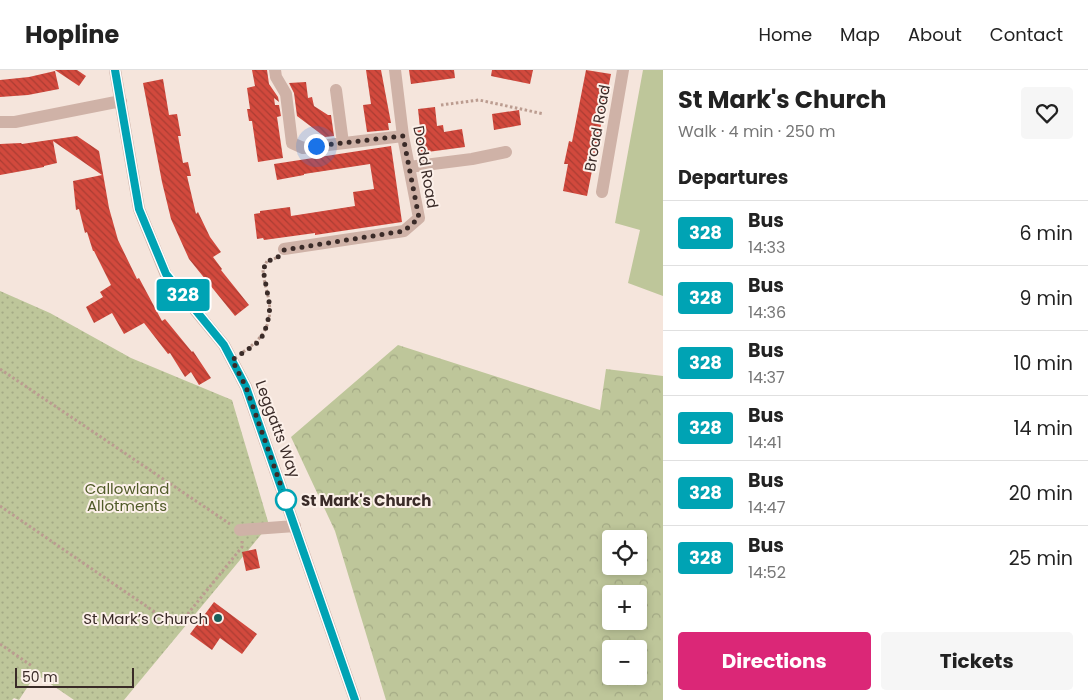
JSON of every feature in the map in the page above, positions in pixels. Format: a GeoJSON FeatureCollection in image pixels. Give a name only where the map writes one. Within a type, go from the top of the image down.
{"type":"FeatureCollection","features":[{"type":"Feature","properties":{"kind":"street","name":"Leggatts Way"},"geometry":{"type":"LineString","coordinates":[[115,70],[139,209],[166,274],[224,345],[246,387],[355,700]]}},
{"type":"Feature","properties":{"kind":"street"},"geometry":{"type":"LineString","coordinates":[[275,70],[276,77],[286,94],[292,143],[302,148],[403,136]]}},
{"type":"Feature","properties":{"kind":"street","name":"Dodd Road"},"geometry":{"type":"LineString","coordinates":[[284,250],[404,231],[419,218],[403,136],[395,70]]}},
{"type":"Feature","properties":{"kind":"street","name":"Broad Road"},"geometry":{"type":"LineString","coordinates":[[602,192],[623,70]]}},
{"type":"Feature","properties":{"kind":"street"},"geometry":{"type":"LineString","coordinates":[[336,90],[343,142]]}},
{"type":"Feature","properties":{"kind":"street"},"geometry":{"type":"LineString","coordinates":[[0,122],[15,122],[121,101]]}},
{"type":"Feature","properties":{"kind":"street"},"geometry":{"type":"LineString","coordinates":[[409,167],[472,159],[506,152]]}},
{"type":"Feature","properties":{"kind":"street"},"geometry":{"type":"LineString","coordinates":[[240,530],[295,526]]}},
{"type":"Feature","properties":{"kind":"path"},"geometry":{"type":"LineString","coordinates":[[441,105],[463,104],[479,100],[544,114]]}},
{"type":"Feature","properties":{"kind":"path"},"geometry":{"type":"LineString","coordinates":[[232,360],[256,344],[264,334],[270,307],[263,269],[268,261],[277,258],[284,250]]}},
{"type":"Feature","properties":{"kind":"path"},"geometry":{"type":"LineString","coordinates":[[0,369],[240,530],[242,547],[186,616],[168,621],[0,506]]}},
{"type":"Feature","properties":{"kind":"path"},"geometry":{"type":"LineString","coordinates":[[0,644],[32,666]]}},
{"type":"Feature","properties":{"kind":"green space"},"geometry":{"type":"Polygon","coordinates":[[[643,70],[663,70],[663,296],[628,283],[640,230],[615,223],[643,70]]]}},
{"type":"Feature","properties":{"kind":"green space","name":"Callowland Allotments"},"geometry":{"type":"Polygon","coordinates":[[[0,291],[50,313],[131,358],[232,400],[269,525],[124,700],[74,700],[36,674],[19,700],[14,698],[12,700],[0,700],[0,291]]]}},
{"type":"Feature","properties":{"kind":"green space"},"geometry":{"type":"Polygon","coordinates":[[[398,345],[600,410],[606,369],[663,376],[663,700],[386,700],[335,531],[291,437],[398,345]]]}},
{"type":"Feature","properties":{"kind":"building"},"geometry":{"type":"Polygon","coordinates":[[[55,70],[77,70],[86,76],[79,86],[55,70]]]}},
{"type":"Feature","properties":{"kind":"building"},"geometry":{"type":"Polygon","coordinates":[[[252,70],[267,70],[269,84],[278,97],[279,102],[274,98],[275,105],[279,105],[281,116],[277,117],[283,158],[258,162],[252,121],[249,121],[247,109],[250,109],[247,88],[255,86],[252,70]]]}},
{"type":"Feature","properties":{"kind":"building"},"geometry":{"type":"Polygon","coordinates":[[[366,70],[381,70],[391,123],[388,123],[389,130],[367,132],[363,105],[371,104],[366,70]]]}},
{"type":"Feature","properties":{"kind":"building"},"geometry":{"type":"Polygon","coordinates":[[[409,70],[454,70],[455,78],[411,84],[409,70]]]}},
{"type":"Feature","properties":{"kind":"building"},"geometry":{"type":"Polygon","coordinates":[[[492,70],[533,70],[530,84],[491,76],[492,70]]]}},
{"type":"Feature","properties":{"kind":"building"},"geometry":{"type":"Polygon","coordinates":[[[586,70],[611,74],[587,196],[563,191],[568,164],[564,164],[569,141],[572,142],[586,70]]]}},
{"type":"Feature","properties":{"kind":"building"},"geometry":{"type":"Polygon","coordinates":[[[55,71],[59,89],[28,95],[0,97],[0,80],[29,77],[55,71]]]}},
{"type":"Feature","properties":{"kind":"building"},"geometry":{"type":"Polygon","coordinates":[[[163,79],[169,115],[177,114],[181,136],[178,136],[183,163],[188,162],[191,176],[187,176],[196,214],[198,212],[210,237],[221,252],[213,257],[249,305],[235,316],[189,259],[171,219],[143,83],[163,79]]]}},
{"type":"Feature","properties":{"kind":"building"},"geometry":{"type":"Polygon","coordinates":[[[306,82],[308,98],[312,97],[314,106],[331,115],[334,136],[325,137],[297,116],[294,93],[289,83],[306,82]]]}},
{"type":"Feature","properties":{"kind":"building"},"geometry":{"type":"Polygon","coordinates":[[[435,107],[437,126],[443,125],[444,132],[462,129],[465,147],[420,153],[417,128],[420,128],[418,109],[435,107]]]}},
{"type":"Feature","properties":{"kind":"building"},"geometry":{"type":"Polygon","coordinates":[[[519,110],[521,125],[494,130],[492,114],[519,110]]]}},
{"type":"Feature","properties":{"kind":"building"},"geometry":{"type":"Polygon","coordinates":[[[77,136],[99,151],[109,208],[118,240],[137,279],[139,278],[162,321],[165,319],[193,351],[211,378],[199,385],[191,372],[185,377],[170,353],[168,354],[144,323],[124,334],[112,313],[94,323],[86,307],[103,297],[100,292],[111,285],[93,251],[87,232],[85,233],[79,209],[76,210],[73,181],[102,175],[53,141],[57,163],[0,175],[0,144],[22,144],[77,136]]]}},
{"type":"Feature","properties":{"kind":"building"},"geometry":{"type":"Polygon","coordinates":[[[391,146],[402,222],[315,235],[315,233],[264,240],[263,238],[257,239],[254,214],[260,213],[260,211],[290,207],[291,216],[355,206],[353,192],[374,189],[370,164],[277,180],[274,164],[391,146]]]}},
{"type":"Feature","properties":{"kind":"building"},"geometry":{"type":"Polygon","coordinates":[[[256,549],[260,568],[246,571],[242,552],[256,549]]]}},
{"type":"Feature","properties":{"kind":"building","name":"St Mark’s Church"},"geometry":{"type":"Polygon","coordinates":[[[214,602],[257,634],[242,654],[220,638],[212,650],[190,634],[214,602]]]}},
{"type":"Feature","properties":{"kind":"bus line","name":"328"},"geometry":{"type":"LineString","coordinates":[[115,70],[139,209],[166,274],[224,345],[246,387],[355,700]]}},
{"type":"Feature","properties":{"kind":"place","name":"St Mark's Church"},"geometry":{"type":"Point","coordinates":[286,500]}},
{"type":"Feature","properties":{"kind":"place","name":"St Mark’s Church"},"geometry":{"type":"Point","coordinates":[218,618]}},
{"type":"Feature","properties":{"kind":"route"},"geometry":{"type":"LineString","coordinates":[[286,500],[246,387],[232,360],[256,344],[264,334],[270,307],[263,274],[265,264],[277,258],[284,250],[404,231],[419,218],[403,136],[316,146]]}}]}
